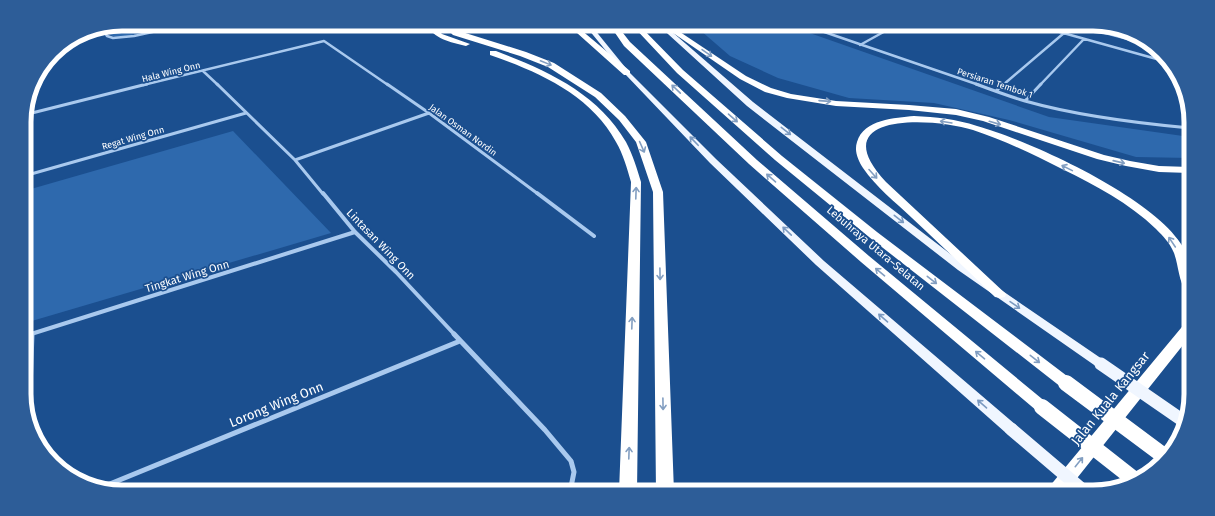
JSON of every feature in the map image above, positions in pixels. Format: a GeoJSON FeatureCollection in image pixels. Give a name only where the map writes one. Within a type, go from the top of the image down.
{"type":"FeatureCollection","features":[{"type":"Feature","properties":{"kind":"highway"},"geometry":{"type":"LineString","coordinates":[[434,31],[449,39],[531,66],[555,78],[580,95],[601,115],[618,137],[629,159],[636,182],[628,485]]}},
{"type":"Feature","properties":{"kind":"highway"},"geometry":{"type":"LineString","coordinates":[[454,31],[523,54],[574,78],[598,95],[622,118],[641,142],[658,192],[665,485]]}},
{"type":"Feature","properties":{"kind":"highway"},"geometry":{"type":"LineString","coordinates":[[578,31],[627,73]]}},
{"type":"Feature","properties":{"kind":"highway","name":"Lebuhraya Utara–Selatan"},"geometry":{"type":"LineString","coordinates":[[617,31],[627,44],[753,162],[1042,407],[1131,477]]}},
{"type":"Feature","properties":{"kind":"highway","name":"Lebuhraya Utara–Selatan"},"geometry":{"type":"LineString","coordinates":[[641,31],[686,77],[796,172],[932,280],[1161,454]]}},
{"type":"Feature","properties":{"kind":"highway"},"geometry":{"type":"LineString","coordinates":[[673,31],[705,51],[741,78],[787,96],[819,101],[925,108],[958,113],[1002,124],[1073,149],[1119,162],[1164,169],[1184,170]]}},
{"type":"Feature","properties":{"kind":"highway"},"geometry":{"type":"LineString","coordinates":[[1000,294],[882,184],[868,169],[860,147],[861,140],[867,132],[884,123],[901,119],[922,119],[954,123],[1012,141],[1070,169],[1112,192],[1146,214],[1158,224],[1180,253],[1184,274]]}},
{"type":"Feature","properties":{"kind":"highway","name":"Jalan Kuala Kangsar"},"geometry":{"type":"LineString","coordinates":[[1061,485],[1184,334]]}},
{"type":"Feature","properties":{"kind":"main road"},"geometry":{"type":"LineString","coordinates":[[593,31],[627,73],[713,161],[820,263],[1077,485]]}},
{"type":"Feature","properties":{"kind":"main road"},"geometry":{"type":"LineString","coordinates":[[670,31],[750,104],[962,268],[1181,418]]}},
{"type":"Feature","properties":{"kind":"street"},"geometry":{"type":"LineString","coordinates":[[105,33],[114,38],[126,38],[155,31]]}},
{"type":"Feature","properties":{"kind":"street","name":"Persiaran Tembok 1"},"geometry":{"type":"LineString","coordinates":[[821,31],[1025,101],[1103,117],[1146,124],[1184,127]]}},
{"type":"Feature","properties":{"kind":"street"},"geometry":{"type":"LineString","coordinates":[[860,45],[885,31]]}},
{"type":"Feature","properties":{"kind":"street"},"geometry":{"type":"LineString","coordinates":[[1057,31],[1158,60]]}},
{"type":"Feature","properties":{"kind":"street"},"geometry":{"type":"LineString","coordinates":[[1100,32],[1134,41]]}},
{"type":"Feature","properties":{"kind":"street"},"geometry":{"type":"LineString","coordinates":[[996,91],[1064,33]]}},
{"type":"Feature","properties":{"kind":"street"},"geometry":{"type":"LineString","coordinates":[[1025,101],[1084,39]]}},
{"type":"Feature","properties":{"kind":"street","name":"Hala Wing Onn"},"geometry":{"type":"LineString","coordinates":[[31,113],[321,41]]}},
{"type":"Feature","properties":{"kind":"street","name":"Jalan Osman Nordin"},"geometry":{"type":"LineString","coordinates":[[321,41],[326,41],[429,113],[594,236]]}},
{"type":"Feature","properties":{"kind":"street","name":"Lintasan Wing Onn"},"geometry":{"type":"LineString","coordinates":[[204,71],[295,160],[355,232],[396,272],[545,430],[571,461],[574,472],[571,485]]}},
{"type":"Feature","properties":{"kind":"street","name":"Regat Wing Onn"},"geometry":{"type":"LineString","coordinates":[[31,174],[246,113]]}},
{"type":"Feature","properties":{"kind":"street"},"geometry":{"type":"LineString","coordinates":[[295,160],[429,113]]}},
{"type":"Feature","properties":{"kind":"street","name":"Tingkat Wing Onn"},"geometry":{"type":"LineString","coordinates":[[32,334],[355,232]]}},
{"type":"Feature","properties":{"kind":"street"},"geometry":{"type":"LineString","coordinates":[[31,362],[32,334]]}},
{"type":"Feature","properties":{"kind":"street","name":"Lorong Wing Onn"},"geometry":{"type":"LineString","coordinates":[[110,484],[460,341]]}},
{"type":"Feature","properties":{"kind":"shaded area"},"geometry":{"type":"Polygon","coordinates":[[[116,31],[150,31],[119,37],[108,33],[116,31]]]}},
{"type":"Feature","properties":{"kind":"shaded area"},"geometry":{"type":"Polygon","coordinates":[[[701,31],[804,31],[1049,117],[1184,136],[1184,158],[1136,157],[1009,120],[934,103],[849,98],[778,78],[730,56],[701,31]]]}},
{"type":"Feature","properties":{"kind":"shaded area"},"geometry":{"type":"Polygon","coordinates":[[[233,131],[331,233],[31,321],[31,189],[233,131]]]}}]}
